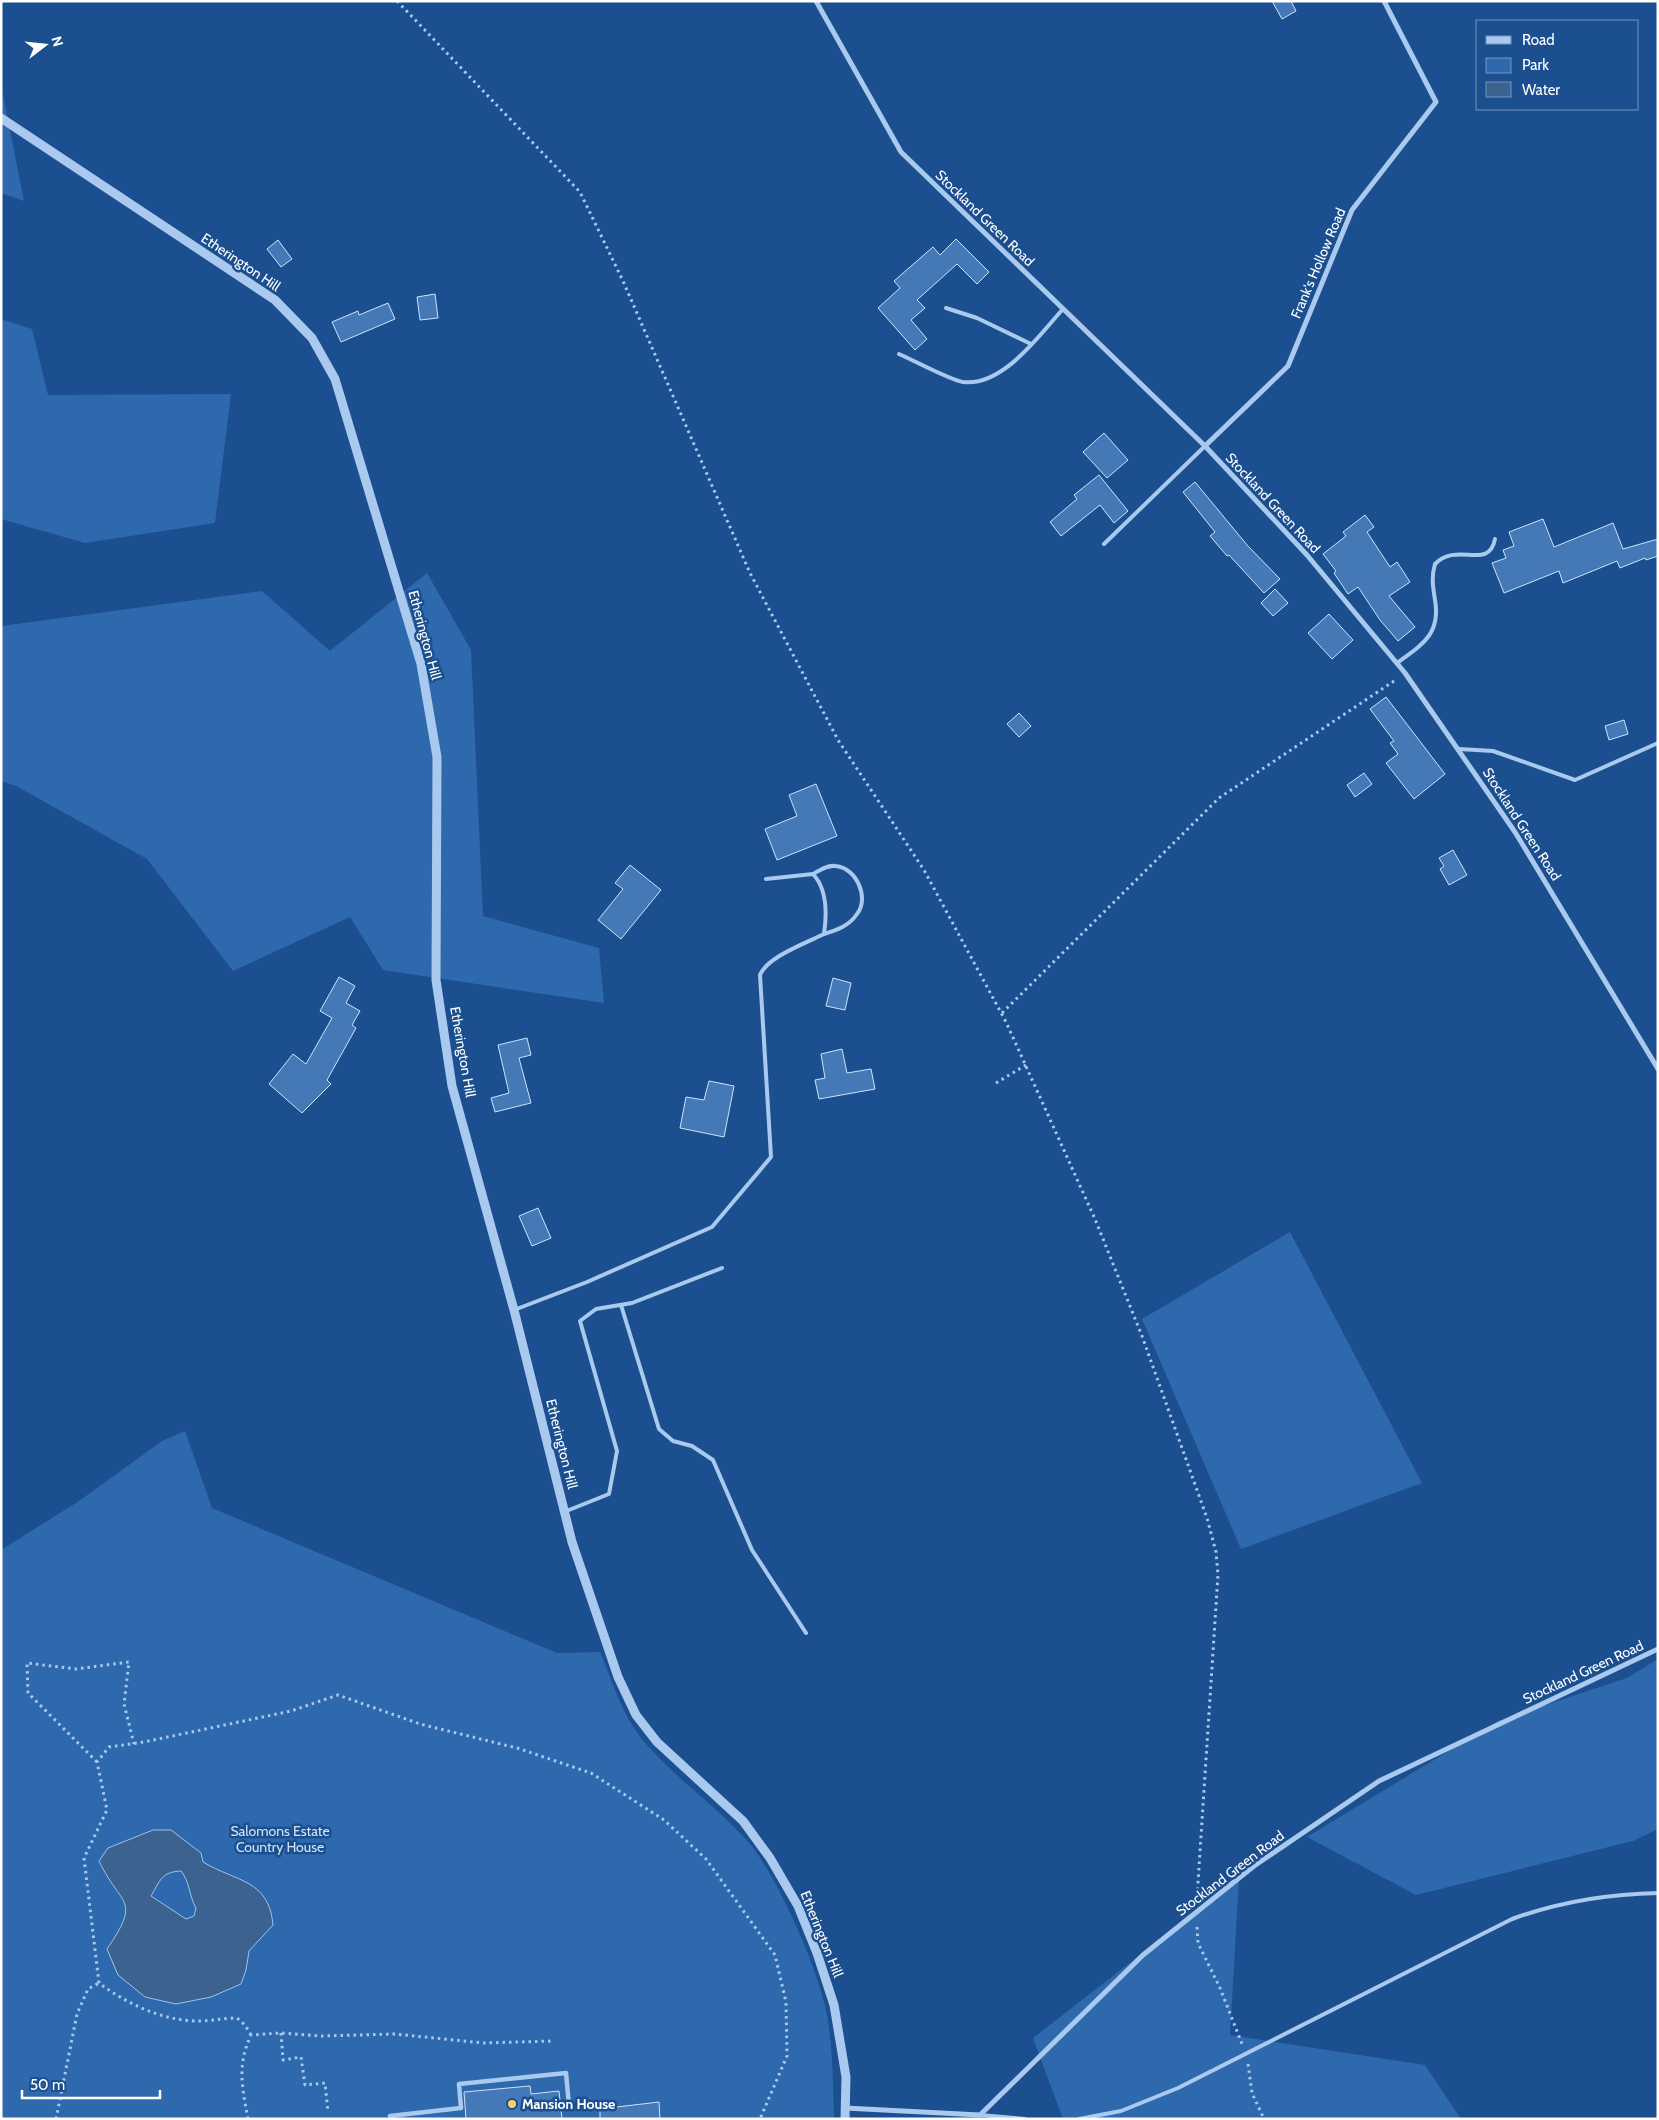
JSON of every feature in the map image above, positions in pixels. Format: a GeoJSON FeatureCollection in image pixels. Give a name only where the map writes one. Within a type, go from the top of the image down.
{"type":"FeatureCollection","features":[{"type":"Feature","properties":{"kind":"street","name":"Stockland Green Road"},"geometry":{"type":"LineString","coordinates":[[816,1],[901,152],[1205,446],[1307,555],[1405,673],[1515,832],[1658,1069]]}},
{"type":"Feature","properties":{"kind":"street","name":"Frank's Hollow Road"},"geometry":{"type":"LineString","coordinates":[[1205,446],[1288,366],[1352,210],[1436,102],[1384,1]]}},
{"type":"Feature","properties":{"kind":"street","name":"Etherington Hill"},"geometry":{"type":"LineString","coordinates":[[1,118],[275,300],[312,338],[335,379],[421,664],[436,757],[436,980],[452,1086],[514,1310],[572,1542],[618,1677],[636,1716],[657,1742],[743,1821],[770,1858],[798,1906],[817,1953],[834,2005],[846,2077],[845,2119]]}},
{"type":"Feature","properties":{"kind":"street","name":"Stockland Green Road"},"geometry":{"type":"LineString","coordinates":[[980,2115],[1143,1955],[1254,1866],[1379,1781],[1658,1649]]}},
{"type":"Feature","properties":{"kind":"street"},"geometry":{"type":"LineString","coordinates":[[390,2119],[390,2116],[461,2108],[459,2084],[566,2073],[569,2106]]}},
{"type":"Feature","properties":{"kind":"street"},"geometry":{"type":"LineString","coordinates":[[845,2108],[980,2115]]}},
{"type":"Feature","properties":{"kind":"lane"},"geometry":{"type":"LineString","coordinates":[[946,308],[977,318],[1030,344]]}},
{"type":"Feature","properties":{"kind":"lane"},"geometry":{"type":"LineString","coordinates":[[899,354],[963,382],[985,380],[1000,373],[1063,309]]}},
{"type":"Feature","properties":{"kind":"lane"},"geometry":{"type":"LineString","coordinates":[[1104,544],[1205,446]]}},
{"type":"Feature","properties":{"kind":"lane"},"geometry":{"type":"LineString","coordinates":[[1397,663],[1430,636],[1436,624],[1436,605],[1432,585],[1436,564],[1451,554],[1463,553],[1472,557],[1480,556],[1489,551],[1495,539]]}},
{"type":"Feature","properties":{"kind":"lane"},"geometry":{"type":"LineString","coordinates":[[1459,749],[1493,751],[1575,780],[1658,743]]}},
{"type":"Feature","properties":{"kind":"lane"},"geometry":{"type":"LineString","coordinates":[[514,1310],[587,1282],[712,1227],[771,1157],[760,976],[763,967],[772,960],[840,928],[852,920],[860,910],[861,894],[856,878],[845,869],[828,866],[813,874],[766,879]]}},
{"type":"Feature","properties":{"kind":"lane"},"geometry":{"type":"LineString","coordinates":[[813,874],[818,878],[825,902],[824,934]]}},
{"type":"Feature","properties":{"kind":"lane"},"geometry":{"type":"LineString","coordinates":[[564,1512],[609,1494],[617,1452],[580,1321],[596,1309],[632,1303],[722,1268]]}},
{"type":"Feature","properties":{"kind":"lane"},"geometry":{"type":"LineString","coordinates":[[621,1305],[659,1429],[673,1441],[692,1446],[713,1460],[752,1550],[806,1633]]}},
{"type":"Feature","properties":{"kind":"lane"},"geometry":{"type":"LineString","coordinates":[[1079,2119],[1121,2111],[1178,2088],[1512,1919],[1541,1909],[1617,1894],[1658,1893]]}},
{"type":"Feature","properties":{"kind":"lane"},"geometry":{"type":"LineString","coordinates":[[980,2115],[1025,2119]]}},
{"type":"Feature","properties":{"kind":"path"},"geometry":{"type":"LineString","coordinates":[[396,1],[580,192],[623,281],[750,573],[838,740],[924,870],[1002,1013],[1095,1219],[1142,1336],[1207,1518],[1216,1552],[1218,1575],[1198,1911],[1198,1943],[1220,1988],[1246,2054],[1252,2093],[1264,2119]]}},
{"type":"Feature","properties":{"kind":"path"},"geometry":{"type":"LineString","coordinates":[[1002,1013],[1219,798],[1405,673]]}},
{"type":"Feature","properties":{"kind":"path"},"geometry":{"type":"LineString","coordinates":[[996,1083],[1026,1065]]}},
{"type":"Feature","properties":{"kind":"path"},"geometry":{"type":"LineString","coordinates":[[134,1744],[124,1704],[129,1662],[76,1668],[27,1663],[28,1693],[97,1762],[106,1810],[84,1858],[99,1983],[114,1995],[174,2020],[200,2021],[237,2018],[245,2025],[251,2035]]}},
{"type":"Feature","properties":{"kind":"path"},"geometry":{"type":"LineString","coordinates":[[97,1762],[109,1747],[134,1744],[291,1711],[338,1695],[420,1724],[518,1748],[591,1774],[664,1820],[706,1859],[775,1955],[786,2002],[787,2056],[760,2119]]}},
{"type":"Feature","properties":{"kind":"path"},"geometry":{"type":"LineString","coordinates":[[56,2119],[77,2014],[88,1989],[99,1983]]}},
{"type":"Feature","properties":{"kind":"path"},"geometry":{"type":"LineString","coordinates":[[251,2035],[281,2033],[322,2036],[395,2034],[483,2042],[553,2040]]}},
{"type":"Feature","properties":{"kind":"path"},"geometry":{"type":"LineString","coordinates":[[281,2033],[283,2060],[301,2057],[305,2085],[325,2083],[328,2112]]}},
{"type":"Feature","properties":{"kind":"path"},"geometry":{"type":"LineString","coordinates":[[248,2119],[241,2080],[243,2052],[251,2035]]}},
{"type":"Feature","properties":{"kind":"green space"},"geometry":{"type":"Polygon","coordinates":[[[1,85],[24,201],[1,193],[1,85]]]}},
{"type":"Feature","properties":{"kind":"green space"},"geometry":{"type":"Polygon","coordinates":[[[1,319],[32,329],[48,395],[231,394],[215,523],[85,543],[1,519],[1,319]]]}},
{"type":"Feature","properties":{"kind":"green space"},"geometry":{"type":"Polygon","coordinates":[[[427,573],[471,650],[483,916],[599,948],[604,1003],[383,970],[350,917],[233,971],[147,859],[16,786],[1,781],[1,626],[262,591],[330,651],[427,573]]]}},
{"type":"Feature","properties":{"kind":"green space"},"geometry":{"type":"Polygon","coordinates":[[[1290,1232],[1422,1483],[1241,1549],[1142,1319],[1290,1232]]]}},
{"type":"Feature","properties":{"kind":"green space","name":"Salomons Estate Country House"},"geometry":{"type":"Polygon","coordinates":[[[185,1431],[212,1508],[557,1653],[600,1652],[613,1686],[634,1729],[667,1766],[724,1817],[750,1844],[786,1903],[808,1954],[824,2001],[831,2045],[834,2119],[1,2119],[1,1550],[79,1501],[162,1441],[185,1431]]]}},
{"type":"Feature","properties":{"kind":"green space"},"geometry":{"type":"Polygon","coordinates":[[[1658,1659],[1658,1829],[1633,1841],[1416,1895],[1307,1837],[1498,1721],[1627,1678],[1658,1659]]]}},
{"type":"Feature","properties":{"kind":"green space"},"geometry":{"type":"Polygon","coordinates":[[[1239,1878],[1230,2035],[1425,2065],[1461,2119],[1063,2119],[1033,2038],[1239,1878]]]}},
{"type":"Feature","properties":{"kind":"water"},"geometry":{"type":"Polygon","coordinates":[[[153,1830],[171,1830],[201,1853],[203,1862],[258,1890],[270,1910],[273,1925],[249,1951],[246,1970],[241,1984],[211,1997],[176,2004],[145,1997],[118,1975],[107,1949],[124,1920],[126,1911],[124,1903],[99,1861],[108,1848],[153,1830]],[[181,1871],[165,1875],[151,1896],[186,1919],[194,1916],[196,1908],[181,1871]]]}},
{"type":"Feature","properties":{"kind":"building"},"geometry":{"type":"Polygon","coordinates":[[[1272,1],[1291,1],[1296,11],[1282,19],[1272,1]]]}},
{"type":"Feature","properties":{"kind":"building"},"geometry":{"type":"Polygon","coordinates":[[[956,239],[989,272],[977,284],[957,264],[917,300],[925,308],[911,320],[927,339],[915,350],[878,308],[900,288],[894,281],[933,247],[940,255],[956,239]]]}},
{"type":"Feature","properties":{"kind":"building"},"geometry":{"type":"Polygon","coordinates":[[[278,240],[292,259],[281,267],[267,249],[278,240]]]}},
{"type":"Feature","properties":{"kind":"building"},"geometry":{"type":"Polygon","coordinates":[[[435,294],[438,318],[420,320],[417,297],[435,294]]]}},
{"type":"Feature","properties":{"kind":"building"},"geometry":{"type":"Polygon","coordinates":[[[388,303],[395,319],[341,342],[332,322],[358,311],[359,315],[388,303]]]}},
{"type":"Feature","properties":{"kind":"building"},"geometry":{"type":"Polygon","coordinates":[[[1104,433],[1128,460],[1107,478],[1083,452],[1104,433]]]}},
{"type":"Feature","properties":{"kind":"building"},"geometry":{"type":"Polygon","coordinates":[[[1099,475],[1128,511],[1114,523],[1100,505],[1061,536],[1050,522],[1077,499],[1074,495],[1099,475]]]}},
{"type":"Feature","properties":{"kind":"building"},"geometry":{"type":"Polygon","coordinates":[[[1195,482],[1247,545],[1280,579],[1264,593],[1210,536],[1215,532],[1183,492],[1195,482]]]}},
{"type":"Feature","properties":{"kind":"building"},"geometry":{"type":"Polygon","coordinates":[[[1365,515],[1374,527],[1367,532],[1390,567],[1397,562],[1410,582],[1389,596],[1415,627],[1398,641],[1380,620],[1358,587],[1348,594],[1334,573],[1336,571],[1323,554],[1346,536],[1343,532],[1365,515]]]}},
{"type":"Feature","properties":{"kind":"building"},"geometry":{"type":"Polygon","coordinates":[[[1543,519],[1554,547],[1613,523],[1623,549],[1658,539],[1658,556],[1646,560],[1645,558],[1620,568],[1617,561],[1563,583],[1559,571],[1504,593],[1492,563],[1506,558],[1503,550],[1514,546],[1509,532],[1543,519]]]}},
{"type":"Feature","properties":{"kind":"building"},"geometry":{"type":"Polygon","coordinates":[[[1275,589],[1288,603],[1273,616],[1261,603],[1275,589]]]}},
{"type":"Feature","properties":{"kind":"building"},"geometry":{"type":"Polygon","coordinates":[[[1329,614],[1353,640],[1332,659],[1308,633],[1329,614]]]}},
{"type":"Feature","properties":{"kind":"building"},"geometry":{"type":"Polygon","coordinates":[[[1386,697],[1445,774],[1414,799],[1386,763],[1398,754],[1390,743],[1394,741],[1370,709],[1386,697]]]}},
{"type":"Feature","properties":{"kind":"building"},"geometry":{"type":"Polygon","coordinates":[[[1019,713],[1031,726],[1019,737],[1007,724],[1019,713]]]}},
{"type":"Feature","properties":{"kind":"building"},"geometry":{"type":"Polygon","coordinates":[[[1624,720],[1628,734],[1609,740],[1605,726],[1624,720]]]}},
{"type":"Feature","properties":{"kind":"building"},"geometry":{"type":"Polygon","coordinates":[[[1364,773],[1372,784],[1355,797],[1347,785],[1364,773]]]}},
{"type":"Feature","properties":{"kind":"building"},"geometry":{"type":"Polygon","coordinates":[[[816,784],[837,836],[777,860],[765,829],[797,816],[789,795],[816,784]]]}},
{"type":"Feature","properties":{"kind":"building"},"geometry":{"type":"Polygon","coordinates":[[[1453,850],[1467,875],[1449,885],[1440,869],[1444,866],[1439,858],[1453,850]]]}},
{"type":"Feature","properties":{"kind":"building"},"geometry":{"type":"Polygon","coordinates":[[[630,865],[661,890],[621,939],[598,920],[623,889],[615,883],[630,865]]]}},
{"type":"Feature","properties":{"kind":"building"},"geometry":{"type":"Polygon","coordinates":[[[339,977],[355,986],[346,1003],[360,1011],[352,1025],[356,1028],[327,1080],[331,1084],[302,1113],[269,1084],[293,1054],[306,1064],[332,1018],[320,1011],[339,977]]]}},
{"type":"Feature","properties":{"kind":"building"},"geometry":{"type":"Polygon","coordinates":[[[833,978],[851,983],[845,1010],[826,1006],[833,978]]]}},
{"type":"Feature","properties":{"kind":"building"},"geometry":{"type":"Polygon","coordinates":[[[527,1038],[531,1055],[519,1058],[531,1103],[495,1112],[491,1098],[509,1093],[498,1045],[527,1038]]]}},
{"type":"Feature","properties":{"kind":"building"},"geometry":{"type":"Polygon","coordinates":[[[842,1049],[847,1073],[871,1069],[875,1089],[819,1099],[815,1080],[825,1078],[821,1054],[842,1049]]]}},
{"type":"Feature","properties":{"kind":"building"},"geometry":{"type":"Polygon","coordinates":[[[709,1081],[734,1086],[724,1137],[680,1128],[686,1097],[704,1100],[709,1081]]]}},
{"type":"Feature","properties":{"kind":"building"},"geometry":{"type":"Polygon","coordinates":[[[538,1208],[551,1238],[532,1246],[519,1216],[538,1208]]]}},
{"type":"Feature","properties":{"kind":"building","name":"Mansion House"},"geometry":{"type":"Polygon","coordinates":[[[530,2086],[531,2094],[559,2091],[562,2119],[466,2119],[464,2092],[530,2086]]]}},
{"type":"Feature","properties":{"kind":"building"},"geometry":{"type":"Polygon","coordinates":[[[659,2102],[660,2119],[600,2119],[600,2109],[659,2102]]]}},
{"type":"Feature","properties":{"kind":"place","name":"Mansion House"},"geometry":{"type":"Point","coordinates":[512,2104]}}]}
